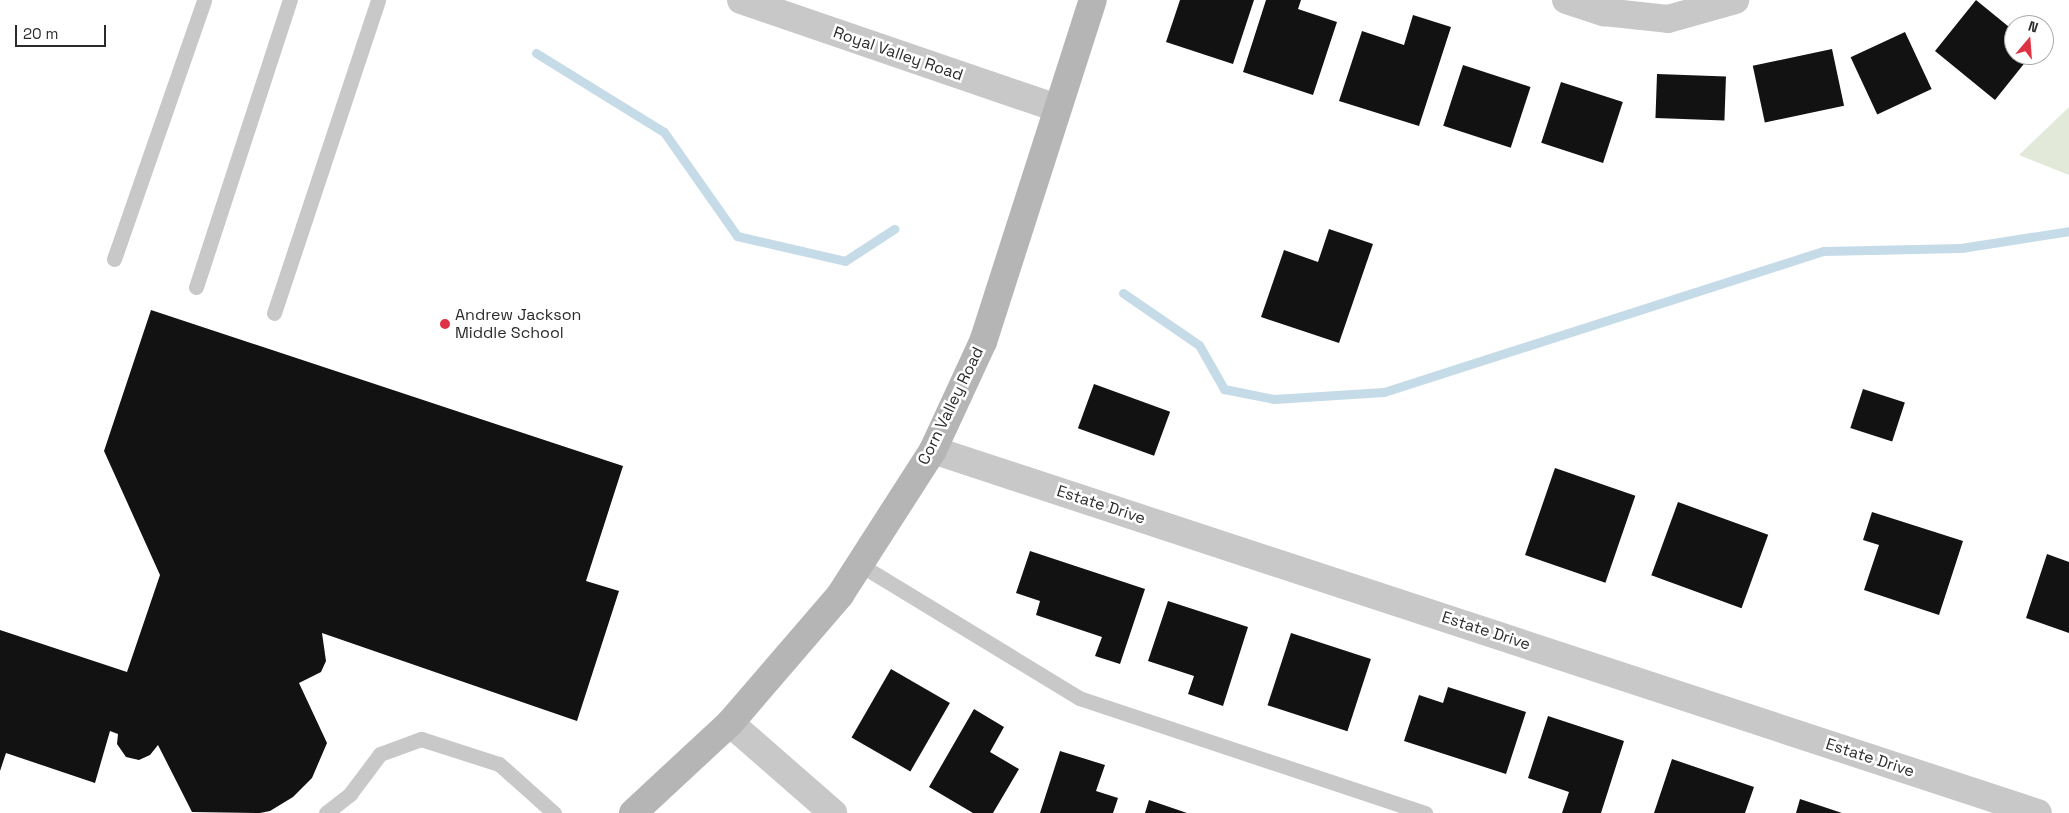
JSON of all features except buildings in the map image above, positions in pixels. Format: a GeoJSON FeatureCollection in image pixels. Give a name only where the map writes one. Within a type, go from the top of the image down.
{"type":"FeatureCollection","features":[{"type":"Feature","properties":{"kind":"main road","name":"Corn Valley Road"},"geometry":{"type":"LineString","coordinates":[[633,813],[730,724],[840,595],[933,450],[983,342],[1056,108],[1093,0]]}},
{"type":"Feature","properties":{"kind":"street","name":"Royal Valley Road"},"geometry":{"type":"LineString","coordinates":[[741,0],[1056,108]]}},
{"type":"Feature","properties":{"kind":"street"},"geometry":{"type":"LineString","coordinates":[[1566,0],[1604,12],[1668,19],[1735,0]]}},
{"type":"Feature","properties":{"kind":"street","name":"Estate Drive"},"geometry":{"type":"LineString","coordinates":[[933,450],[2038,813]]}},
{"type":"Feature","properties":{"kind":"street"},"geometry":{"type":"LineString","coordinates":[[730,724],[834,813]]}},
{"type":"Feature","properties":{"kind":"lane"},"geometry":{"type":"LineString","coordinates":[[114,259],[204,0]]}},
{"type":"Feature","properties":{"kind":"lane"},"geometry":{"type":"LineString","coordinates":[[196,287],[290,0]]}},
{"type":"Feature","properties":{"kind":"lane"},"geometry":{"type":"LineString","coordinates":[[274,313],[378,0]]}},
{"type":"Feature","properties":{"kind":"lane"},"geometry":{"type":"LineString","coordinates":[[859,564],[1080,698],[1425,813]]}},
{"type":"Feature","properties":{"kind":"lane"},"geometry":{"type":"LineString","coordinates":[[326,813],[350,794],[380,754],[421,739],[499,764],[554,813]]}},
{"type":"Feature","properties":{"kind":"green space"},"geometry":{"type":"Polygon","coordinates":[[[2069,107],[2069,175],[2019,155],[2069,107]]]}},
{"type":"Feature","properties":{"kind":"waterway"},"geometry":{"type":"LineString","coordinates":[[536,53],[664,132],[737,236],[845,261],[894,229]]}},
{"type":"Feature","properties":{"kind":"waterway"},"geometry":{"type":"LineString","coordinates":[[1123,293],[1199,345],[1224,389],[1274,399],[1384,392],[1824,251],[1961,248],[2069,231]]}},
{"type":"Feature","properties":{"kind":"place","name":"Andrew Jackson Middle School"},"geometry":{"type":"Point","coordinates":[445,324]}}]}
